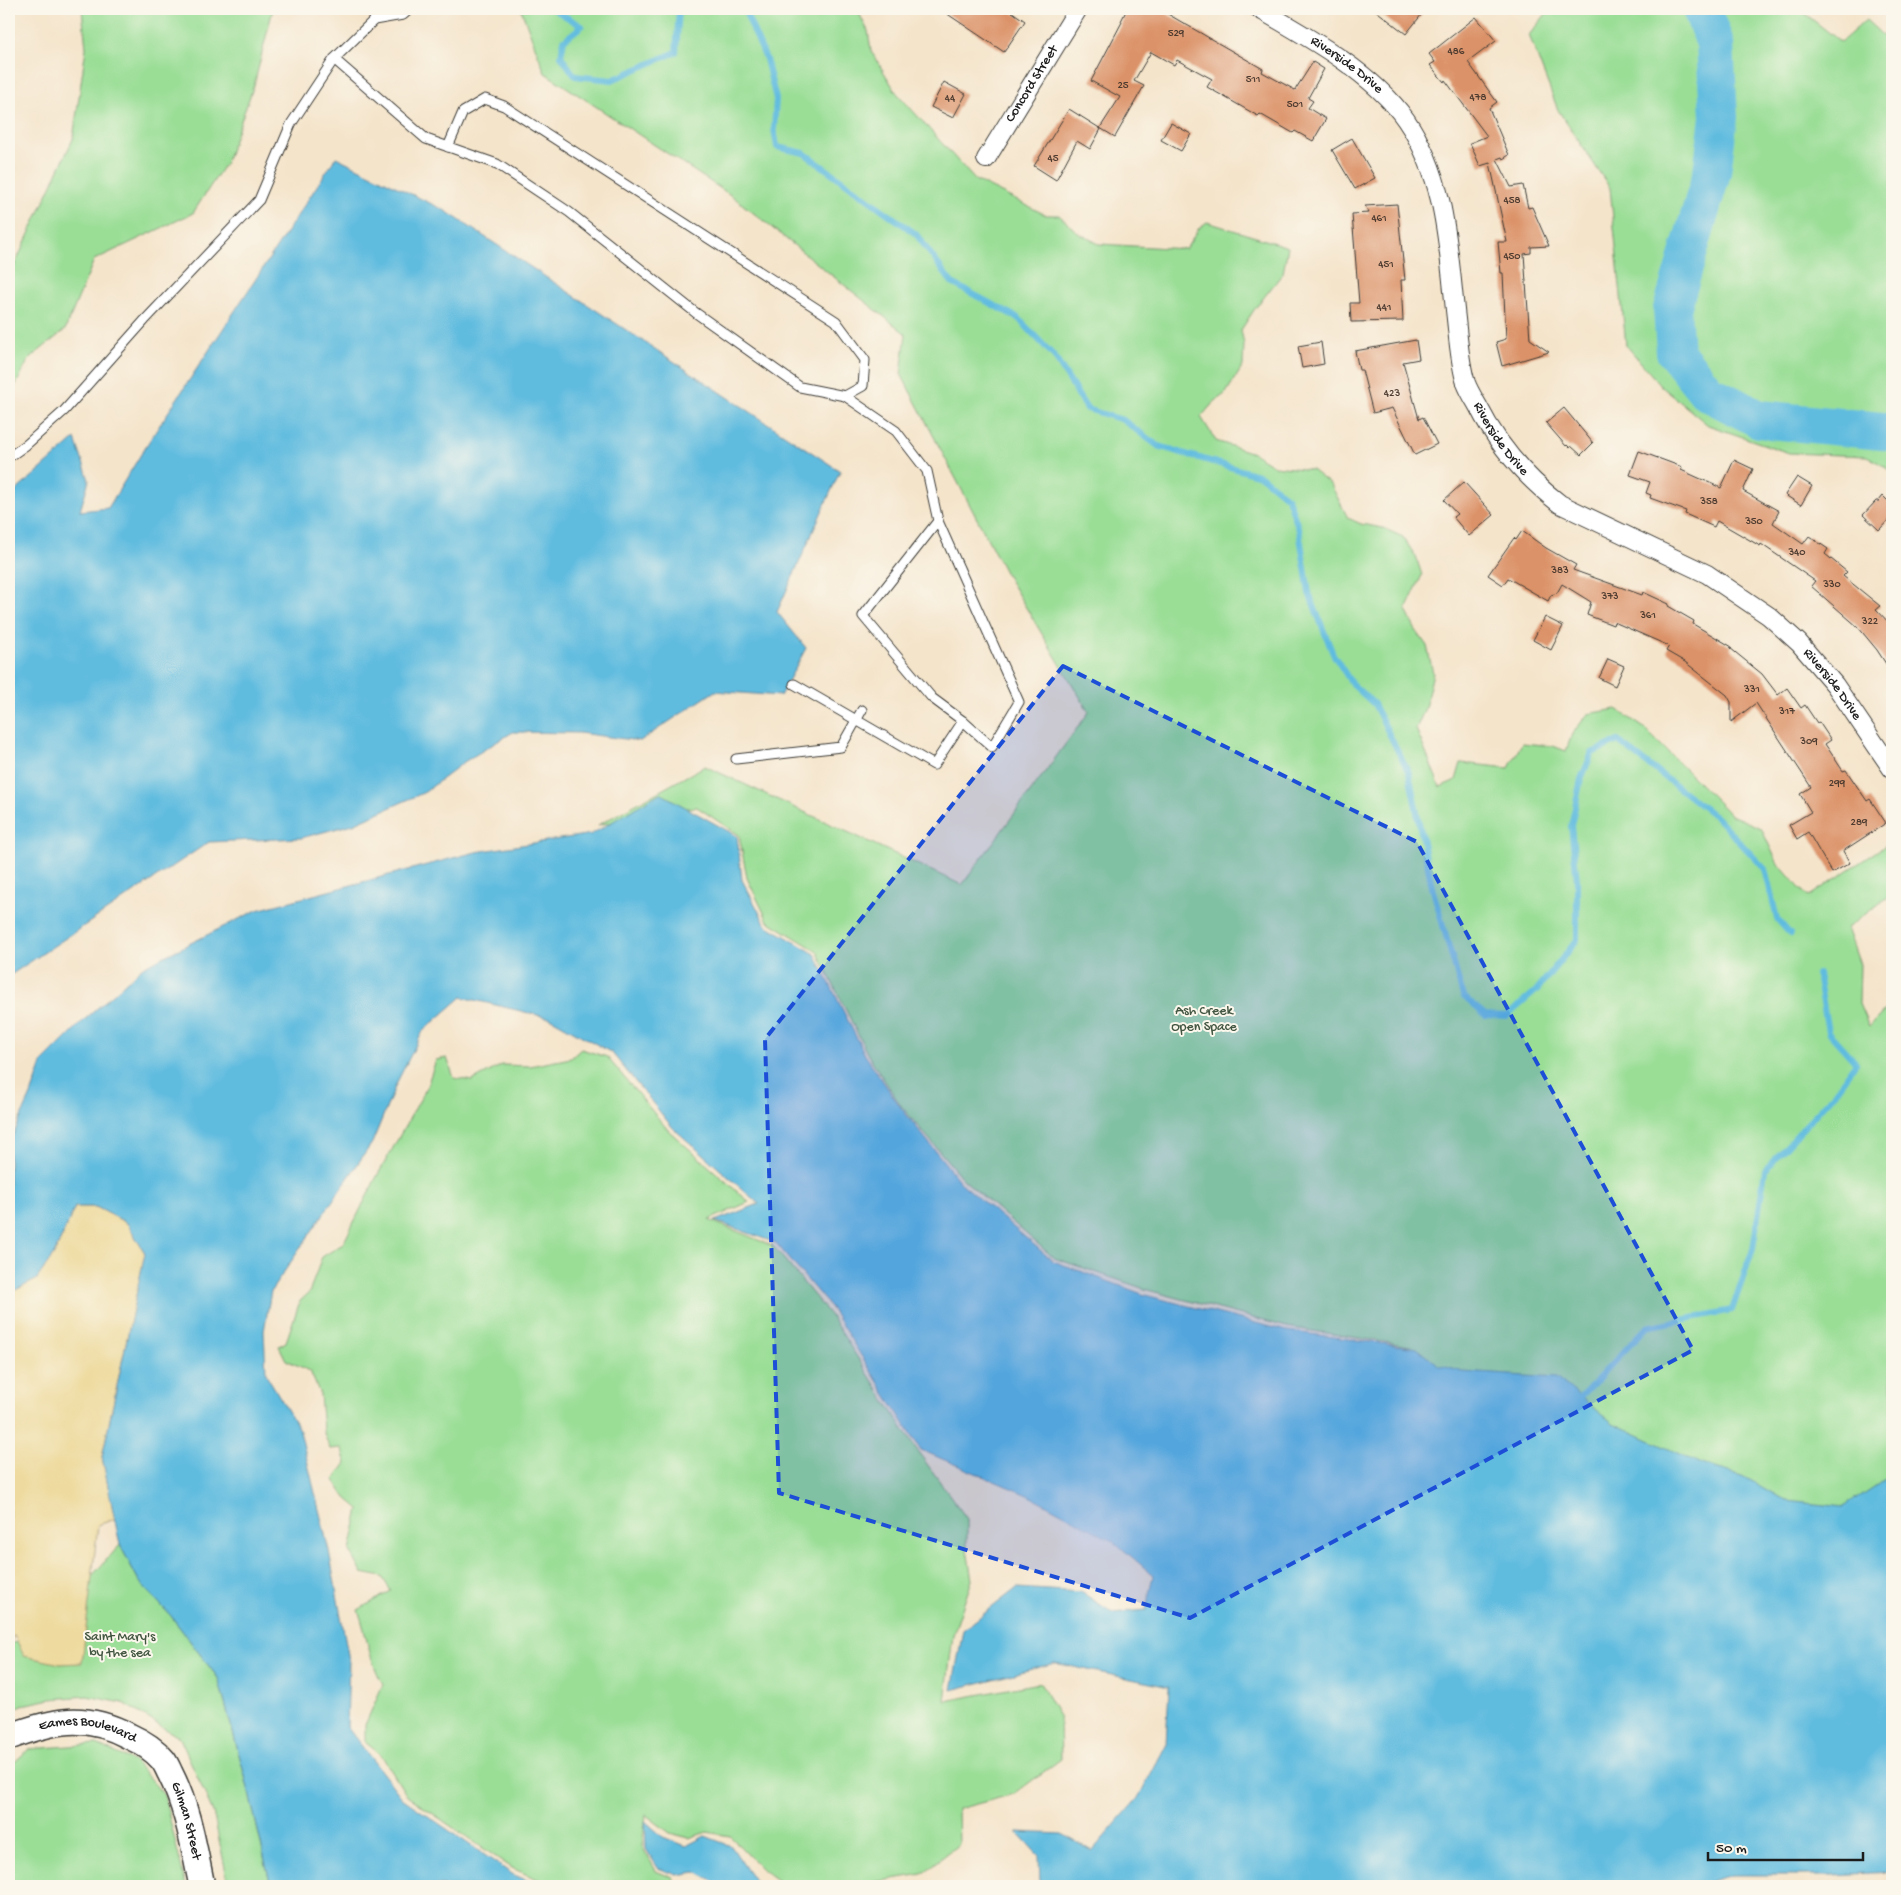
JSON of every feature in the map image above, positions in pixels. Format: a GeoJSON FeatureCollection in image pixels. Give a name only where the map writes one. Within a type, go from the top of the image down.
{"type":"FeatureCollection","features":[{"type":"Feature","properties":{"kind":"street","name":"Concord Street"},"geometry":{"type":"LineString","coordinates":[[986,159],[1078,9]]}},
{"type":"Feature","properties":{"kind":"street","name":"Riverside Drive"},"geometry":{"type":"LineString","coordinates":[[1259,9],[1308,37],[1376,87],[1404,118],[1421,145],[1435,179],[1444,216],[1457,332],[1466,382],[1484,418],[1508,455],[1540,489],[1560,504],[1707,574],[1770,616],[1799,643],[1835,685],[1892,769]]}},
{"type":"Feature","properties":{"kind":"street","name":"Eames Boulevard"},"geometry":{"type":"LineString","coordinates":[[9,1737],[37,1726],[62,1721],[92,1721],[139,1740],[163,1760]]}},
{"type":"Feature","properties":{"kind":"street","name":"Gilman Street"},"geometry":{"type":"LineString","coordinates":[[163,1760],[178,1787],[190,1826],[202,1886]]}},
{"type":"Feature","properties":{"kind":"lane"},"geometry":{"type":"LineString","coordinates":[[9,456],[26,445],[64,411],[144,320],[259,200],[292,124],[334,59],[374,20],[379,9]]}},
{"type":"Feature","properties":{"kind":"lane"},"geometry":{"type":"LineString","coordinates":[[374,20],[403,15],[410,9]]}},
{"type":"Feature","properties":{"kind":"lane"},"geometry":{"type":"LineString","coordinates":[[334,59],[426,139],[497,164],[569,212],[696,313],[800,386],[845,396],[896,431],[927,471],[938,521],[1018,702],[992,747],[963,721],[932,698],[863,616],[938,521]]}},
{"type":"Feature","properties":{"kind":"lane"},"geometry":{"type":"LineString","coordinates":[[448,146],[462,112],[485,99],[504,106],[836,321],[866,360],[863,386],[845,396]]}},
{"type":"Feature","properties":{"kind":"lane"},"geometry":{"type":"LineString","coordinates":[[794,684],[934,765],[963,721]]}},
{"type":"Feature","properties":{"kind":"lane"},"geometry":{"type":"LineString","coordinates":[[736,759],[841,747],[862,710]]}},
{"type":"Feature","properties":{"kind":"highlighted area"},"geometry":{"type":"Polygon","coordinates":[[[1063,666],[1417,842],[1693,1350],[1190,1618],[779,1493],[765,1039],[1063,666]]]}},
{"type":"Feature","properties":{"kind":"green space"},"geometry":{"type":"Polygon","coordinates":[[[82,9],[273,9],[254,85],[226,162],[193,213],[94,260],[65,330],[29,359],[9,398],[9,277],[73,139],[86,48],[82,9]]]}},
{"type":"Feature","properties":{"kind":"green space","name":"Ash Creek Open Space"},"geometry":{"type":"Polygon","coordinates":[[[521,9],[857,9],[868,31],[871,51],[896,92],[975,180],[1046,215],[1059,215],[1078,233],[1099,244],[1186,249],[1199,228],[1207,222],[1288,247],[1283,273],[1241,330],[1244,344],[1243,366],[1226,393],[1213,403],[1201,417],[1216,441],[1253,453],[1274,466],[1312,470],[1331,485],[1348,518],[1361,524],[1383,528],[1403,537],[1416,557],[1422,575],[1406,610],[1415,629],[1427,646],[1433,673],[1425,708],[1416,729],[1440,787],[1456,780],[1461,763],[1509,768],[1522,743],[1553,746],[1566,751],[1572,734],[1588,714],[1616,709],[1643,727],[1731,815],[1761,828],[1778,864],[1808,897],[1892,841],[1892,894],[1847,928],[1860,965],[1859,1004],[1869,1027],[1892,1003],[1892,1497],[1840,1520],[1789,1514],[1411,1360],[1411,1346],[1287,1327],[1148,1290],[1054,1258],[963,1179],[902,1107],[868,1055],[817,951],[768,921],[747,878],[739,835],[697,807],[598,825],[705,766],[962,885],[1089,712],[1007,576],[901,374],[906,334],[732,196],[545,73],[521,9]]]}},
{"type":"Feature","properties":{"kind":"green space"},"geometry":{"type":"Polygon","coordinates":[[[1550,9],[1799,9],[1841,42],[1866,20],[1892,44],[1892,471],[1867,456],[1789,453],[1708,425],[1661,386],[1626,345],[1610,188],[1558,110],[1529,35],[1550,9]]]}},
{"type":"Feature","properties":{"kind":"green space"},"geometry":{"type":"Polygon","coordinates":[[[581,1049],[607,1057],[669,1131],[749,1202],[709,1220],[773,1246],[830,1315],[919,1453],[967,1519],[967,1549],[972,1580],[953,1635],[945,1701],[1040,1683],[1060,1718],[1061,1759],[1014,1794],[958,1809],[959,1844],[922,1874],[852,1886],[785,1886],[763,1870],[730,1836],[707,1832],[689,1838],[670,1833],[646,1815],[642,1846],[656,1871],[673,1878],[676,1886],[553,1886],[512,1868],[407,1796],[382,1756],[365,1742],[365,1725],[383,1684],[371,1657],[358,1610],[391,1591],[382,1577],[362,1573],[350,1551],[359,1509],[346,1498],[334,1480],[346,1463],[341,1448],[330,1449],[323,1431],[320,1394],[310,1371],[286,1360],[279,1346],[286,1342],[300,1301],[309,1293],[322,1257],[343,1244],[376,1178],[426,1089],[436,1060],[447,1058],[454,1078],[472,1081],[502,1065],[530,1066],[571,1058],[581,1049]]]}},
{"type":"Feature","properties":{"kind":"green space","name":"Saint Mary's by the sea"},"geometry":{"type":"Polygon","coordinates":[[[120,1545],[139,1581],[171,1616],[218,1678],[246,1780],[271,1886],[229,1886],[213,1812],[180,1738],[123,1703],[87,1696],[51,1699],[22,1705],[9,1713],[9,1644],[45,1635],[80,1589],[120,1545]]]}},
{"type":"Feature","properties":{"kind":"green space"},"geometry":{"type":"Polygon","coordinates":[[[97,1744],[135,1762],[164,1795],[186,1886],[9,1886],[9,1767],[29,1749],[97,1744]]]}},
{"type":"Feature","properties":{"kind":"sand"},"geometry":{"type":"Polygon","coordinates":[[[75,1207],[96,1207],[127,1223],[145,1253],[102,1457],[115,1519],[98,1525],[82,1663],[60,1664],[24,1656],[14,1635],[9,1645],[9,1293],[36,1280],[54,1254],[75,1207]]]}},
{"type":"Feature","properties":{"kind":"water"},"geometry":{"type":"Polygon","coordinates":[[[336,157],[444,210],[840,471],[777,612],[806,648],[780,696],[715,691],[640,741],[579,733],[513,732],[464,762],[425,792],[353,824],[301,838],[209,842],[9,976],[9,497],[75,439],[89,480],[80,511],[108,508],[146,446],[336,157]]]}},
{"type":"Feature","properties":{"kind":"water"},"geometry":{"type":"Polygon","coordinates":[[[660,793],[737,836],[742,880],[766,925],[815,954],[865,1055],[902,1109],[960,1182],[1053,1261],[1145,1295],[1287,1331],[1417,1348],[1439,1365],[1463,1372],[1557,1378],[1613,1423],[1701,1464],[1743,1476],[1786,1501],[1844,1507],[1892,1475],[1892,1872],[1833,1875],[1731,1875],[1695,1886],[1035,1886],[1040,1883],[1039,1856],[1017,1832],[1062,1834],[1092,1851],[1138,1798],[1166,1745],[1169,1687],[1055,1663],[952,1690],[963,1630],[1017,1588],[1081,1592],[1113,1613],[1146,1610],[1153,1575],[1113,1541],[1032,1497],[921,1450],[831,1308],[776,1243],[715,1221],[759,1204],[673,1128],[612,1053],[550,1018],[462,997],[423,1031],[397,1082],[372,1143],[271,1291],[264,1331],[266,1374],[300,1431],[329,1551],[349,1660],[347,1727],[402,1798],[512,1874],[540,1886],[271,1886],[246,1780],[218,1678],[171,1616],[139,1581],[120,1545],[102,1457],[145,1253],[127,1223],[96,1207],[75,1207],[54,1254],[36,1280],[9,1293],[9,1144],[31,1095],[43,1061],[82,1022],[143,967],[257,910],[476,852],[592,834],[660,793]]]}},
{"type":"Feature","properties":{"kind":"water"},"geometry":{"type":"Polygon","coordinates":[[[645,1821],[663,1837],[686,1846],[705,1836],[731,1846],[758,1886],[721,1886],[696,1872],[677,1875],[658,1868],[646,1849],[645,1821]]]}},
{"type":"Feature","properties":{"kind":"building"},"geometry":{"type":"Polygon","coordinates":[[[940,9],[1008,9],[1025,21],[1004,52],[940,9]]]}},
{"type":"Feature","properties":{"kind":"building"},"geometry":{"type":"Polygon","coordinates":[[[1127,9],[1159,9],[1263,69],[1262,72],[1295,90],[1313,62],[1324,69],[1308,98],[1313,101],[1308,108],[1326,119],[1313,141],[1295,131],[1293,133],[1260,114],[1258,116],[1207,87],[1212,79],[1177,60],[1174,65],[1151,52],[1134,81],[1144,86],[1115,137],[1100,128],[1120,97],[1091,81],[1127,9]]]}},
{"type":"Feature","properties":{"kind":"building"},"geometry":{"type":"Polygon","coordinates":[[[1374,9],[1426,9],[1406,34],[1374,9]]]}},
{"type":"Feature","properties":{"kind":"building"},"geometry":{"type":"Polygon","coordinates":[[[1476,17],[1496,41],[1468,62],[1497,102],[1489,108],[1509,155],[1503,159],[1502,157],[1497,159],[1511,187],[1523,185],[1528,208],[1532,207],[1549,246],[1531,247],[1531,253],[1524,254],[1530,339],[1549,352],[1502,366],[1496,342],[1506,339],[1503,273],[1501,273],[1498,242],[1507,242],[1490,163],[1480,166],[1470,143],[1487,136],[1445,80],[1444,82],[1430,65],[1435,62],[1429,54],[1476,17]]]}},
{"type":"Feature","properties":{"kind":"building"},"geometry":{"type":"Polygon","coordinates":[[[944,82],[966,94],[953,118],[931,107],[944,82]]]}},
{"type":"Feature","properties":{"kind":"building"},"geometry":{"type":"Polygon","coordinates":[[[1069,109],[1101,129],[1090,149],[1077,141],[1056,180],[1034,166],[1069,109]]]}},
{"type":"Feature","properties":{"kind":"building"},"geometry":{"type":"Polygon","coordinates":[[[1171,123],[1191,134],[1181,151],[1161,140],[1171,123]]]}},
{"type":"Feature","properties":{"kind":"building"},"geometry":{"type":"Polygon","coordinates":[[[1352,138],[1375,178],[1355,189],[1332,150],[1352,138]]]}},
{"type":"Feature","properties":{"kind":"building"},"geometry":{"type":"Polygon","coordinates":[[[1397,204],[1405,280],[1401,280],[1403,321],[1351,322],[1350,303],[1359,303],[1352,214],[1369,213],[1365,206],[1397,204]]]}},
{"type":"Feature","properties":{"kind":"building"},"geometry":{"type":"Polygon","coordinates":[[[1416,340],[1419,359],[1403,362],[1419,419],[1423,417],[1437,444],[1415,455],[1392,408],[1373,413],[1355,351],[1416,340]]]}},
{"type":"Feature","properties":{"kind":"building"},"geometry":{"type":"Polygon","coordinates":[[[1321,342],[1324,364],[1302,368],[1298,346],[1321,342]]]}},
{"type":"Feature","properties":{"kind":"building"},"geometry":{"type":"Polygon","coordinates":[[[1564,408],[1593,443],[1581,455],[1571,446],[1570,448],[1566,446],[1546,423],[1564,408]]]}},
{"type":"Feature","properties":{"kind":"building"},"geometry":{"type":"Polygon","coordinates":[[[1639,451],[1682,467],[1681,470],[1721,488],[1734,460],[1753,469],[1743,491],[1779,511],[1773,523],[1803,544],[1809,536],[1828,549],[1825,554],[1847,572],[1843,576],[1880,606],[1876,609],[1892,626],[1892,673],[1877,650],[1858,627],[1811,586],[1815,581],[1761,544],[1760,546],[1717,521],[1714,527],[1685,514],[1686,511],[1650,498],[1651,495],[1646,493],[1650,482],[1630,475],[1639,451]]]}},
{"type":"Feature","properties":{"kind":"building"},"geometry":{"type":"Polygon","coordinates":[[[1797,477],[1812,486],[1801,505],[1785,495],[1797,477]]]}},
{"type":"Feature","properties":{"kind":"building"},"geometry":{"type":"Polygon","coordinates":[[[1464,482],[1494,515],[1469,536],[1453,517],[1457,514],[1444,500],[1464,482]]]}},
{"type":"Feature","properties":{"kind":"building"},"geometry":{"type":"Polygon","coordinates":[[[1883,496],[1892,505],[1892,516],[1879,530],[1863,515],[1883,496]]]}},
{"type":"Feature","properties":{"kind":"building"},"geometry":{"type":"Polygon","coordinates":[[[1522,531],[1546,548],[1576,565],[1573,570],[1642,595],[1643,592],[1669,604],[1668,606],[1694,621],[1693,624],[1732,647],[1730,648],[1762,674],[1778,695],[1787,688],[1801,708],[1805,705],[1831,740],[1825,744],[1843,771],[1846,770],[1867,801],[1870,799],[1886,823],[1843,851],[1850,863],[1832,873],[1808,832],[1797,839],[1789,825],[1811,812],[1800,794],[1811,787],[1756,703],[1731,722],[1731,702],[1727,695],[1685,662],[1666,651],[1669,646],[1614,622],[1613,625],[1587,615],[1591,602],[1562,584],[1557,593],[1551,595],[1548,601],[1508,578],[1503,585],[1488,575],[1514,538],[1516,540],[1522,531]]]}},
{"type":"Feature","properties":{"kind":"building"},"geometry":{"type":"Polygon","coordinates":[[[1545,617],[1563,626],[1551,650],[1533,640],[1545,617]]]}},
{"type":"Feature","properties":{"kind":"building"},"geometry":{"type":"Polygon","coordinates":[[[1608,659],[1624,666],[1615,686],[1599,678],[1608,659]]]}},
{"type":"Feature","properties":{"kind":"waterway"},"geometry":{"type":"LineString","coordinates":[[553,9],[582,26],[564,40],[561,56],[575,76],[612,80],[676,52],[679,9]]}},
{"type":"Feature","properties":{"kind":"waterway"},"geometry":{"type":"LineString","coordinates":[[744,9],[766,59],[776,99],[774,129],[777,147],[804,153],[916,234],[952,283],[1018,318],[1054,356],[1087,409],[1123,420],[1158,446],[1261,476],[1288,498],[1299,530],[1309,593],[1333,654],[1352,684],[1374,704],[1409,773],[1432,887],[1463,996],[1485,1015],[1507,1016],[1536,991],[1577,940],[1577,880],[1571,826],[1581,779],[1592,753],[1618,741],[1716,817],[1765,869],[1777,919],[1790,934]]}},
{"type":"Feature","properties":{"kind":"waterway"},"geometry":{"type":"LineString","coordinates":[[1701,9],[1715,43],[1719,117],[1712,172],[1672,309],[1675,352],[1707,392],[1759,419],[1892,432]]}},
{"type":"Feature","properties":{"kind":"waterway"},"geometry":{"type":"LineString","coordinates":[[1575,1403],[1647,1327],[1732,1310],[1753,1249],[1765,1170],[1833,1095],[1856,1063],[1828,1032],[1818,974]]}}]}
